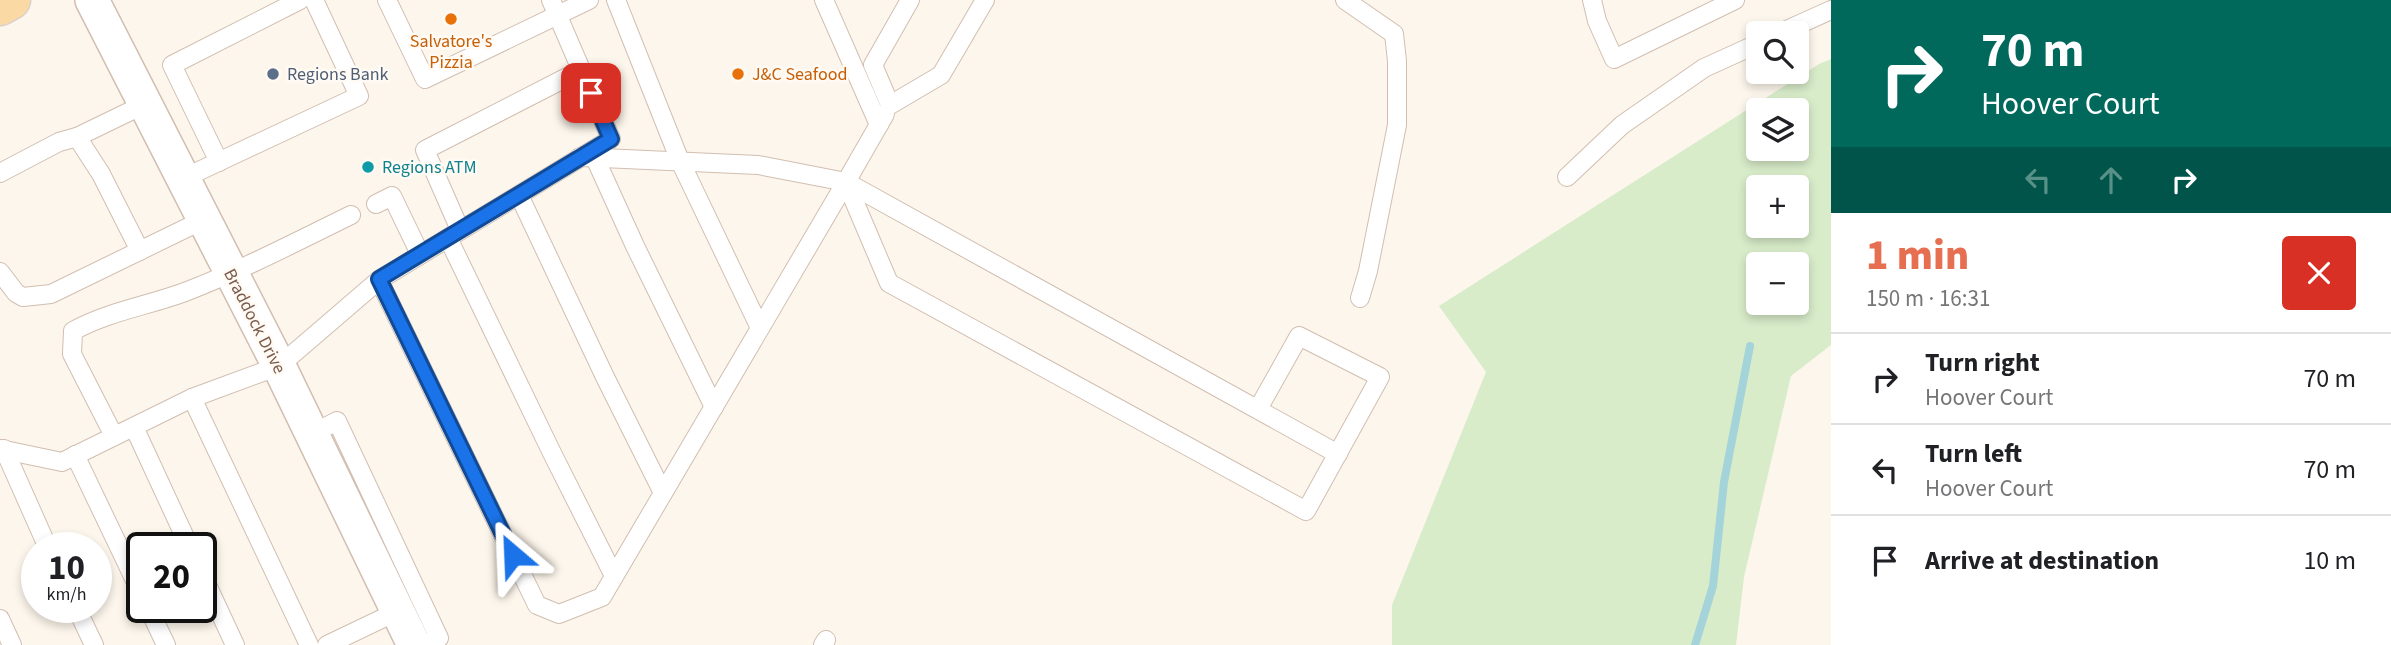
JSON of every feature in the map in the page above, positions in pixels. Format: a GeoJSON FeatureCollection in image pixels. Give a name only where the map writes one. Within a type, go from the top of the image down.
{"type":"FeatureCollection","features":[{"type":"Feature","properties":{"kind":"main road"},"geometry":{"type":"LineString","coordinates":[[0,6],[11,0]]}},
{"type":"Feature","properties":{"kind":"street","name":"Braddock Drive"},"geometry":{"type":"LineString","coordinates":[[92,0],[279,366],[414,645]]}},
{"type":"Feature","properties":{"kind":"lane"},"geometry":{"type":"LineString","coordinates":[[219,162],[172,65],[300,0]]}},
{"type":"Feature","properties":{"kind":"lane"},"geometry":{"type":"LineString","coordinates":[[182,179],[359,96],[314,0]]}},
{"type":"Feature","properties":{"kind":"lane"},"geometry":{"type":"LineString","coordinates":[[387,0],[425,79],[554,7],[589,0]]}},
{"type":"Feature","properties":{"kind":"lane"},"geometry":{"type":"LineString","coordinates":[[616,0],[680,161],[760,328]]}},
{"type":"Feature","properties":{"kind":"lane"},"geometry":{"type":"LineString","coordinates":[[824,0],[878,125]]}},
{"type":"Feature","properties":{"kind":"lane"},"geometry":{"type":"LineString","coordinates":[[890,105],[873,65],[910,0]]}},
{"type":"Feature","properties":{"kind":"lane"},"geometry":{"type":"LineString","coordinates":[[379,279],[537,605],[559,614],[602,597],[890,105],[941,75],[985,0]]}},
{"type":"Feature","properties":{"kind":"lane"},"geometry":{"type":"LineString","coordinates":[[1345,0],[1394,34],[1397,61],[1397,125],[1368,271],[1360,298]]}},
{"type":"Feature","properties":{"kind":"lane"},"geometry":{"type":"LineString","coordinates":[[1592,0],[1597,21],[1614,59],[1735,0]]}},
{"type":"Feature","properties":{"kind":"lane"},"geometry":{"type":"LineString","coordinates":[[2,449],[62,462],[192,398],[279,366],[379,279],[519,194],[587,157],[611,139],[554,7]]}},
{"type":"Feature","properties":{"kind":"lane"},"geometry":{"type":"LineString","coordinates":[[1807,21],[1831,10]]}},
{"type":"Feature","properties":{"kind":"lane"},"geometry":{"type":"LineString","coordinates":[[1566,177],[1622,125],[1704,68],[1746,49]]}},
{"type":"Feature","properties":{"kind":"lane"},"geometry":{"type":"LineString","coordinates":[[581,70],[425,150],[454,234],[552,453],[614,576]]}},
{"type":"Feature","properties":{"kind":"lane"},"geometry":{"type":"LineString","coordinates":[[0,173],[59,142],[145,104]]}},
{"type":"Feature","properties":{"kind":"lane"},"geometry":{"type":"LineString","coordinates":[[77,136],[102,174],[140,251]]}},
{"type":"Feature","properties":{"kind":"lane"},"geometry":{"type":"LineString","coordinates":[[587,157],[758,165],[846,182],[1338,454]]}},
{"type":"Feature","properties":{"kind":"lane"},"geometry":{"type":"LineString","coordinates":[[587,157],[635,246],[714,407]]}},
{"type":"Feature","properties":{"kind":"lane"},"geometry":{"type":"LineString","coordinates":[[846,182],[889,283],[1306,511],[1380,377],[1299,336],[1258,409]]}},
{"type":"Feature","properties":{"kind":"lane"},"geometry":{"type":"LineString","coordinates":[[519,194],[663,493]]}},
{"type":"Feature","properties":{"kind":"lane"},"geometry":{"type":"LineString","coordinates":[[376,204],[392,195],[421,254]]}},
{"type":"Feature","properties":{"kind":"lane"},"geometry":{"type":"LineString","coordinates":[[114,436],[72,355],[73,331],[121,310],[164,299],[230,273],[351,215]]}},
{"type":"Feature","properties":{"kind":"lane"},"geometry":{"type":"LineString","coordinates":[[0,272],[16,293],[23,297],[51,294],[203,220]]}},
{"type":"Feature","properties":{"kind":"lane"},"geometry":{"type":"LineString","coordinates":[[192,398],[309,645]]}},
{"type":"Feature","properties":{"kind":"lane"},"geometry":{"type":"LineString","coordinates":[[312,434],[337,421],[439,638],[424,645]]}},
{"type":"Feature","properties":{"kind":"lane"},"geometry":{"type":"LineString","coordinates":[[134,427],[183,532]]}},
{"type":"Feature","properties":{"kind":"lane"},"geometry":{"type":"LineString","coordinates":[[2,449],[41,532]]}},
{"type":"Feature","properties":{"kind":"lane"},"geometry":{"type":"LineString","coordinates":[[75,455],[126,562]]}},
{"type":"Feature","properties":{"kind":"lane"},"geometry":{"type":"LineString","coordinates":[[217,606],[235,645]]}},
{"type":"Feature","properties":{"kind":"lane"},"geometry":{"type":"LineString","coordinates":[[327,645],[398,611]]}},
{"type":"Feature","properties":{"kind":"lane"},"geometry":{"type":"LineString","coordinates":[[0,619],[12,645]]}},
{"type":"Feature","properties":{"kind":"lane"},"geometry":{"type":"LineString","coordinates":[[84,623],[94,645]]}},
{"type":"Feature","properties":{"kind":"lane"},"geometry":{"type":"LineString","coordinates":[[156,623],[166,645]]}},
{"type":"Feature","properties":{"kind":"green space"},"geometry":{"type":"Polygon","coordinates":[[[1831,59],[1831,345],[1791,376],[1744,577],[1736,645],[1392,645],[1392,605],[1486,372],[1439,306],[1746,110],[1746,161],[1809,161],[1809,98],[1766,98],[1788,84],[1809,84],[1809,70],[1831,59]]]}},
{"type":"Feature","properties":{"kind":"waterway"},"geometry":{"type":"LineString","coordinates":[[1695,645],[1713,586],[1724,482],[1750,346]]}},
{"type":"Feature","properties":{"kind":"place","name":"Salvatore's Pizzia"},"geometry":{"type":"Point","coordinates":[451,19]}},
{"type":"Feature","properties":{"kind":"place","name":"Regions Bank"},"geometry":{"type":"Point","coordinates":[273,74]}},
{"type":"Feature","properties":{"kind":"place","name":"J&C Seafood"},"geometry":{"type":"Point","coordinates":[738,74]}},
{"type":"Feature","properties":{"kind":"place","name":"Regions ATM"},"geometry":{"type":"Point","coordinates":[368,167]}},
{"type":"Feature","properties":{"kind":"route"},"geometry":{"type":"LineString","coordinates":[[513,555],[379,279],[611,139],[591,93]]}}]}
